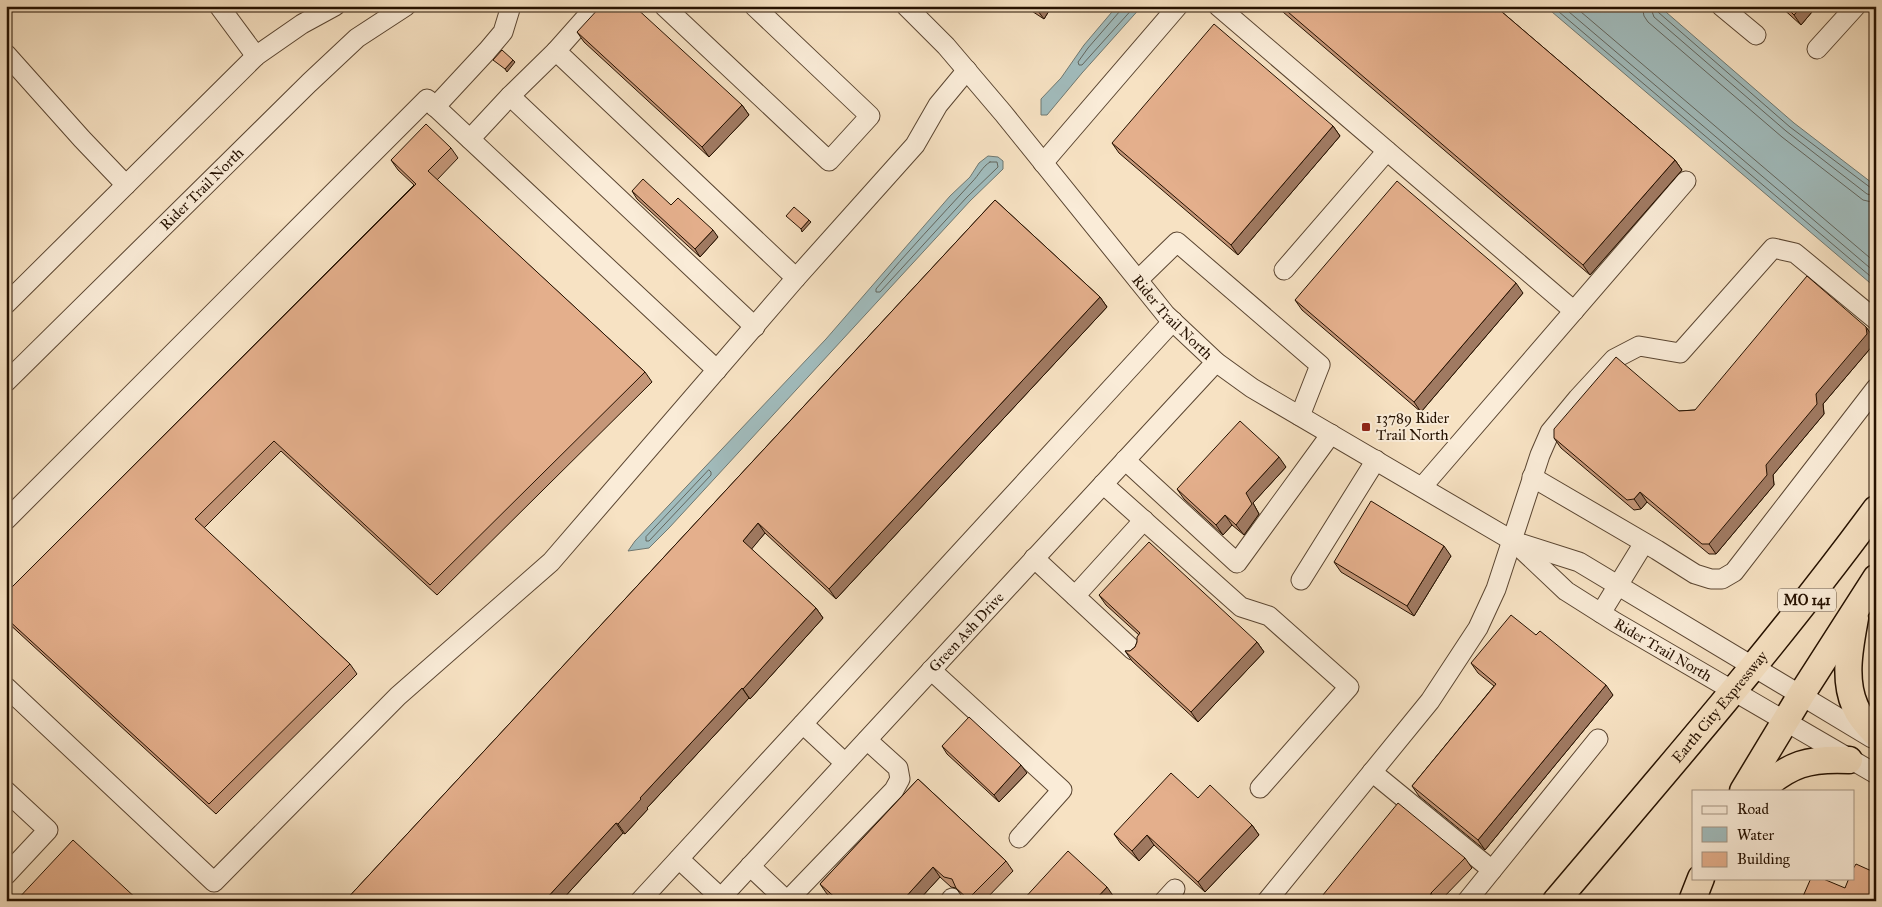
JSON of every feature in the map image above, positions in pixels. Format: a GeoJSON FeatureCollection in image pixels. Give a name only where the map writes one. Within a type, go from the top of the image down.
{"type":"FeatureCollection","features":[{"type":"Feature","properties":{"kind":"highway","name":"Earth City Expressway"},"geometry":{"type":"LineString","coordinates":[[1556,901],[1734,691],[1876,509]]}},
{"type":"Feature","properties":{"kind":"highway","name":"MO 141"},"geometry":{"type":"LineString","coordinates":[[1744,790],[1801,695],[1876,578]]}},
{"type":"Feature","properties":{"kind":"highway"},"geometry":{"type":"LineString","coordinates":[[1857,607],[1850,648],[1850,687],[1855,707],[1876,734]]}},
{"type":"Feature","properties":{"kind":"highway"},"geometry":{"type":"LineString","coordinates":[[1761,790],[1788,769],[1802,764],[1819,759],[1849,760]]}},
{"type":"Feature","properties":{"kind":"highway"},"geometry":{"type":"LineString","coordinates":[[1692,901],[1700,880]]}},
{"type":"Feature","properties":{"kind":"street"},"geometry":{"type":"LineString","coordinates":[[219,6],[256,56]]}},
{"type":"Feature","properties":{"kind":"street"},"geometry":{"type":"LineString","coordinates":[[6,304],[256,56],[302,24],[335,6]]}},
{"type":"Feature","properties":{"kind":"street","name":"Rider Trail North"},"geometry":{"type":"LineString","coordinates":[[6,382],[309,83],[357,38],[406,6]]}},
{"type":"Feature","properties":{"kind":"street"},"geometry":{"type":"LineString","coordinates":[[435,106],[503,32],[511,6]]}},
{"type":"Feature","properties":{"kind":"street"},"geometry":{"type":"LineString","coordinates":[[470,139],[556,51],[596,6]]}},
{"type":"Feature","properties":{"kind":"street"},"geometry":{"type":"LineString","coordinates":[[664,6],[829,161],[870,116],[754,6]]}},
{"type":"Feature","properties":{"kind":"street","name":"Rider Trail North"},"geometry":{"type":"LineString","coordinates":[[906,6],[967,70],[1173,321],[1216,362],[1252,388],[1513,541],[1566,591],[1601,613],[1849,760],[1876,774]]}},
{"type":"Feature","properties":{"kind":"street"},"geometry":{"type":"LineString","coordinates":[[1044,163],[1178,6]]}},
{"type":"Feature","properties":{"kind":"street"},"geometry":{"type":"LineString","coordinates":[[1218,6],[1574,311]]}},
{"type":"Feature","properties":{"kind":"street"},"geometry":{"type":"LineString","coordinates":[[1721,6],[1756,36]]}},
{"type":"Feature","properties":{"kind":"street"},"geometry":{"type":"LineString","coordinates":[[1817,49],[1856,6]]}},
{"type":"Feature","properties":{"kind":"street"},"geometry":{"type":"LineString","coordinates":[[556,51],[796,278]]}},
{"type":"Feature","properties":{"kind":"street"},"geometry":{"type":"LineString","coordinates":[[6,54],[82,140],[126,185]]}},
{"type":"Feature","properties":{"kind":"street"},"geometry":{"type":"LineString","coordinates":[[6,686],[214,882],[398,696],[551,562],[796,278],[915,145],[938,105],[967,70]]}},
{"type":"Feature","properties":{"kind":"street"},"geometry":{"type":"LineString","coordinates":[[510,96],[755,327]]}},
{"type":"Feature","properties":{"kind":"street"},"geometry":{"type":"LineString","coordinates":[[6,520],[427,99],[718,370]]}},
{"type":"Feature","properties":{"kind":"street"},"geometry":{"type":"LineString","coordinates":[[1284,270],[1387,151]]}},
{"type":"Feature","properties":{"kind":"street"},"geometry":{"type":"LineString","coordinates":[[1422,487],[1686,181]]}},
{"type":"Feature","properties":{"kind":"street"},"geometry":{"type":"LineString","coordinates":[[1138,280],[1177,242],[1185,248],[1320,365],[1300,416]]}},
{"type":"Feature","properties":{"kind":"street"},"geometry":{"type":"LineString","coordinates":[[1268,901],[1430,701],[1478,628],[1496,589],[1532,477],[1550,432],[1614,359],[1639,346],[1680,354],[1774,248],[1795,253],[1876,320]]}},
{"type":"Feature","properties":{"kind":"street"},"geometry":{"type":"LineString","coordinates":[[640,901],[1173,321]]}},
{"type":"Feature","properties":{"kind":"street","name":"Green Ash Drive"},"geometry":{"type":"LineString","coordinates":[[719,899],[1216,362]]}},
{"type":"Feature","properties":{"kind":"street"},"geometry":{"type":"LineString","coordinates":[[1532,477],[1695,574],[1711,579],[1722,578],[1734,572],[1876,388]]}},
{"type":"Feature","properties":{"kind":"street"},"geometry":{"type":"LineString","coordinates":[[1125,460],[1236,563],[1331,434]]}},
{"type":"Feature","properties":{"kind":"street"},"geometry":{"type":"LineString","coordinates":[[1301,580],[1376,460]]}},
{"type":"Feature","properties":{"kind":"street"},"geometry":{"type":"LineString","coordinates":[[1103,484],[1241,607],[1269,616],[1349,687],[1260,788]]}},
{"type":"Feature","properties":{"kind":"street"},"geometry":{"type":"LineString","coordinates":[[1075,596],[1144,520]]}},
{"type":"Feature","properties":{"kind":"street","name":"Rider Trail North"},"geometry":{"type":"LineString","coordinates":[[1513,541],[1578,562],[1876,740]]}},
{"type":"Feature","properties":{"kind":"street"},"geometry":{"type":"LineString","coordinates":[[1601,613],[1644,543]]}},
{"type":"Feature","properties":{"kind":"street"},"geometry":{"type":"LineString","coordinates":[[1034,558],[1134,650]]}},
{"type":"Feature","properties":{"kind":"street"},"geometry":{"type":"LineString","coordinates":[[931,670],[1062,790],[1019,838]]}},
{"type":"Feature","properties":{"kind":"street"},"geometry":{"type":"LineString","coordinates":[[803,724],[845,764]]}},
{"type":"Feature","properties":{"kind":"street"},"geometry":{"type":"LineString","coordinates":[[1467,901],[1598,739]]}},
{"type":"Feature","properties":{"kind":"street"},"geometry":{"type":"LineString","coordinates":[[750,866],[787,901],[894,790],[900,779],[898,768],[867,740]]}},
{"type":"Feature","properties":{"kind":"street"},"geometry":{"type":"LineString","coordinates":[[1372,772],[1492,870]]}},
{"type":"Feature","properties":{"kind":"street"},"geometry":{"type":"LineString","coordinates":[[6,791],[48,830],[6,875]]}},
{"type":"Feature","properties":{"kind":"street"},"geometry":{"type":"LineString","coordinates":[[678,859],[719,899]]}},
{"type":"Feature","properties":{"kind":"water"},"geometry":{"type":"Polygon","coordinates":[[[1117,6],[1142,6],[1047,115],[1041,115],[1041,99],[1061,78],[1084,45],[1117,6]]]}},
{"type":"Feature","properties":{"kind":"water"},"geometry":{"type":"Polygon","coordinates":[[[1545,6],[1659,6],[1794,123],[1876,186],[1876,288],[1545,6]]]}},
{"type":"Feature","properties":{"kind":"water"},"geometry":{"type":"Polygon","coordinates":[[[988,156],[998,157],[1003,161],[1003,169],[970,201],[669,528],[649,548],[628,551],[635,541],[826,339],[950,196],[970,177],[979,163],[988,156]]]}},
{"type":"Feature","properties":{"kind":"building"},"geometry":{"type":"Polygon","coordinates":[[[601,6],[634,6],[742,105],[702,147],[577,32],[601,6]]]}},
{"type":"Feature","properties":{"kind":"building"},"geometry":{"type":"Polygon","coordinates":[[[1030,6],[1042,6],[1038,11],[1030,6]]]}},
{"type":"Feature","properties":{"kind":"building"},"geometry":{"type":"Polygon","coordinates":[[[1281,6],[1495,6],[1675,160],[1583,265],[1281,6]]]}},
{"type":"Feature","properties":{"kind":"building"},"geometry":{"type":"Polygon","coordinates":[[[1785,6],[1802,6],[1794,15],[1785,6]]]}},
{"type":"Feature","properties":{"kind":"building"},"geometry":{"type":"Polygon","coordinates":[[[1214,24],[1333,126],[1231,245],[1112,143],[1214,24]]]}},
{"type":"Feature","properties":{"kind":"building"},"geometry":{"type":"Polygon","coordinates":[[[502,50],[513,60],[505,69],[493,60],[502,50]]]}},
{"type":"Feature","properties":{"kind":"building"},"geometry":{"type":"Polygon","coordinates":[[[426,124],[451,148],[428,171],[645,372],[430,585],[274,441],[195,519],[350,664],[209,804],[6,618],[6,593],[416,184],[391,160],[426,124]]]}},
{"type":"Feature","properties":{"kind":"building"},"geometry":{"type":"Polygon","coordinates":[[[643,179],[671,205],[678,198],[713,230],[695,249],[632,191],[643,179]]]}},
{"type":"Feature","properties":{"kind":"building"},"geometry":{"type":"Polygon","coordinates":[[[1397,181],[1516,283],[1414,402],[1295,300],[1397,181]]]}},
{"type":"Feature","properties":{"kind":"building"},"geometry":{"type":"Polygon","coordinates":[[[995,200],[1100,297],[829,589],[758,523],[743,541],[816,608],[618,824],[616,823],[544,901],[345,901],[995,200]]]}},
{"type":"Feature","properties":{"kind":"building"},"geometry":{"type":"Polygon","coordinates":[[[794,207],[809,220],[801,229],[786,216],[794,207]]]}},
{"type":"Feature","properties":{"kind":"building"},"geometry":{"type":"Polygon","coordinates":[[[1807,276],[1866,327],[1867,334],[1816,394],[1817,404],[1766,465],[1767,475],[1709,544],[1702,544],[1640,492],[1634,499],[1627,500],[1554,438],[1554,429],[1616,357],[1679,411],[1695,410],[1807,276]]]}},
{"type":"Feature","properties":{"kind":"building"},"geometry":{"type":"Polygon","coordinates":[[[1240,421],[1279,457],[1246,493],[1252,504],[1236,525],[1225,515],[1216,525],[1177,489],[1240,421]]]}},
{"type":"Feature","properties":{"kind":"building"},"geometry":{"type":"Polygon","coordinates":[[[1371,501],[1444,546],[1407,606],[1334,562],[1371,501]]]}},
{"type":"Feature","properties":{"kind":"building"},"geometry":{"type":"Polygon","coordinates":[[[1149,542],[1257,642],[1191,712],[1125,651],[1130,651],[1135,647],[1140,633],[1099,595],[1149,542]]]}},
{"type":"Feature","properties":{"kind":"building"},"geometry":{"type":"Polygon","coordinates":[[[1511,615],[1536,635],[1540,631],[1606,685],[1478,840],[1412,786],[1496,684],[1471,663],[1511,615]]]}},
{"type":"Feature","properties":{"kind":"building"},"geometry":{"type":"Polygon","coordinates":[[[969,717],[1021,765],[994,795],[942,746],[969,717]]]}},
{"type":"Feature","properties":{"kind":"building"},"geometry":{"type":"Polygon","coordinates":[[[1171,773],[1198,798],[1210,785],[1252,825],[1198,882],[1147,835],[1132,851],[1114,834],[1171,773]]]}},
{"type":"Feature","properties":{"kind":"building"},"geometry":{"type":"Polygon","coordinates":[[[918,779],[1006,861],[968,899],[956,888],[952,879],[944,877],[933,867],[902,901],[839,901],[820,884],[918,779]]]}},
{"type":"Feature","properties":{"kind":"building"},"geometry":{"type":"Polygon","coordinates":[[[1398,803],[1465,858],[1431,893],[1428,901],[1318,901],[1398,803]]]}},
{"type":"Feature","properties":{"kind":"building"},"geometry":{"type":"Polygon","coordinates":[[[73,840],[139,901],[16,901],[73,840]]]}},
{"type":"Feature","properties":{"kind":"building"},"geometry":{"type":"Polygon","coordinates":[[[1068,851],[1107,887],[1094,901],[1022,901],[1068,851]]]}},
{"type":"Feature","properties":{"kind":"building"},"geometry":{"type":"Polygon","coordinates":[[[1856,864],[1876,873],[1876,901],[1801,901],[1810,880],[1826,880],[1845,888],[1848,880],[1854,880],[1854,867],[1856,864]]]}},
{"type":"Feature","properties":{"kind":"place","name":"13789 Rider Trail North"},"geometry":{"type":"Point","coordinates":[1366,427]}}]}
